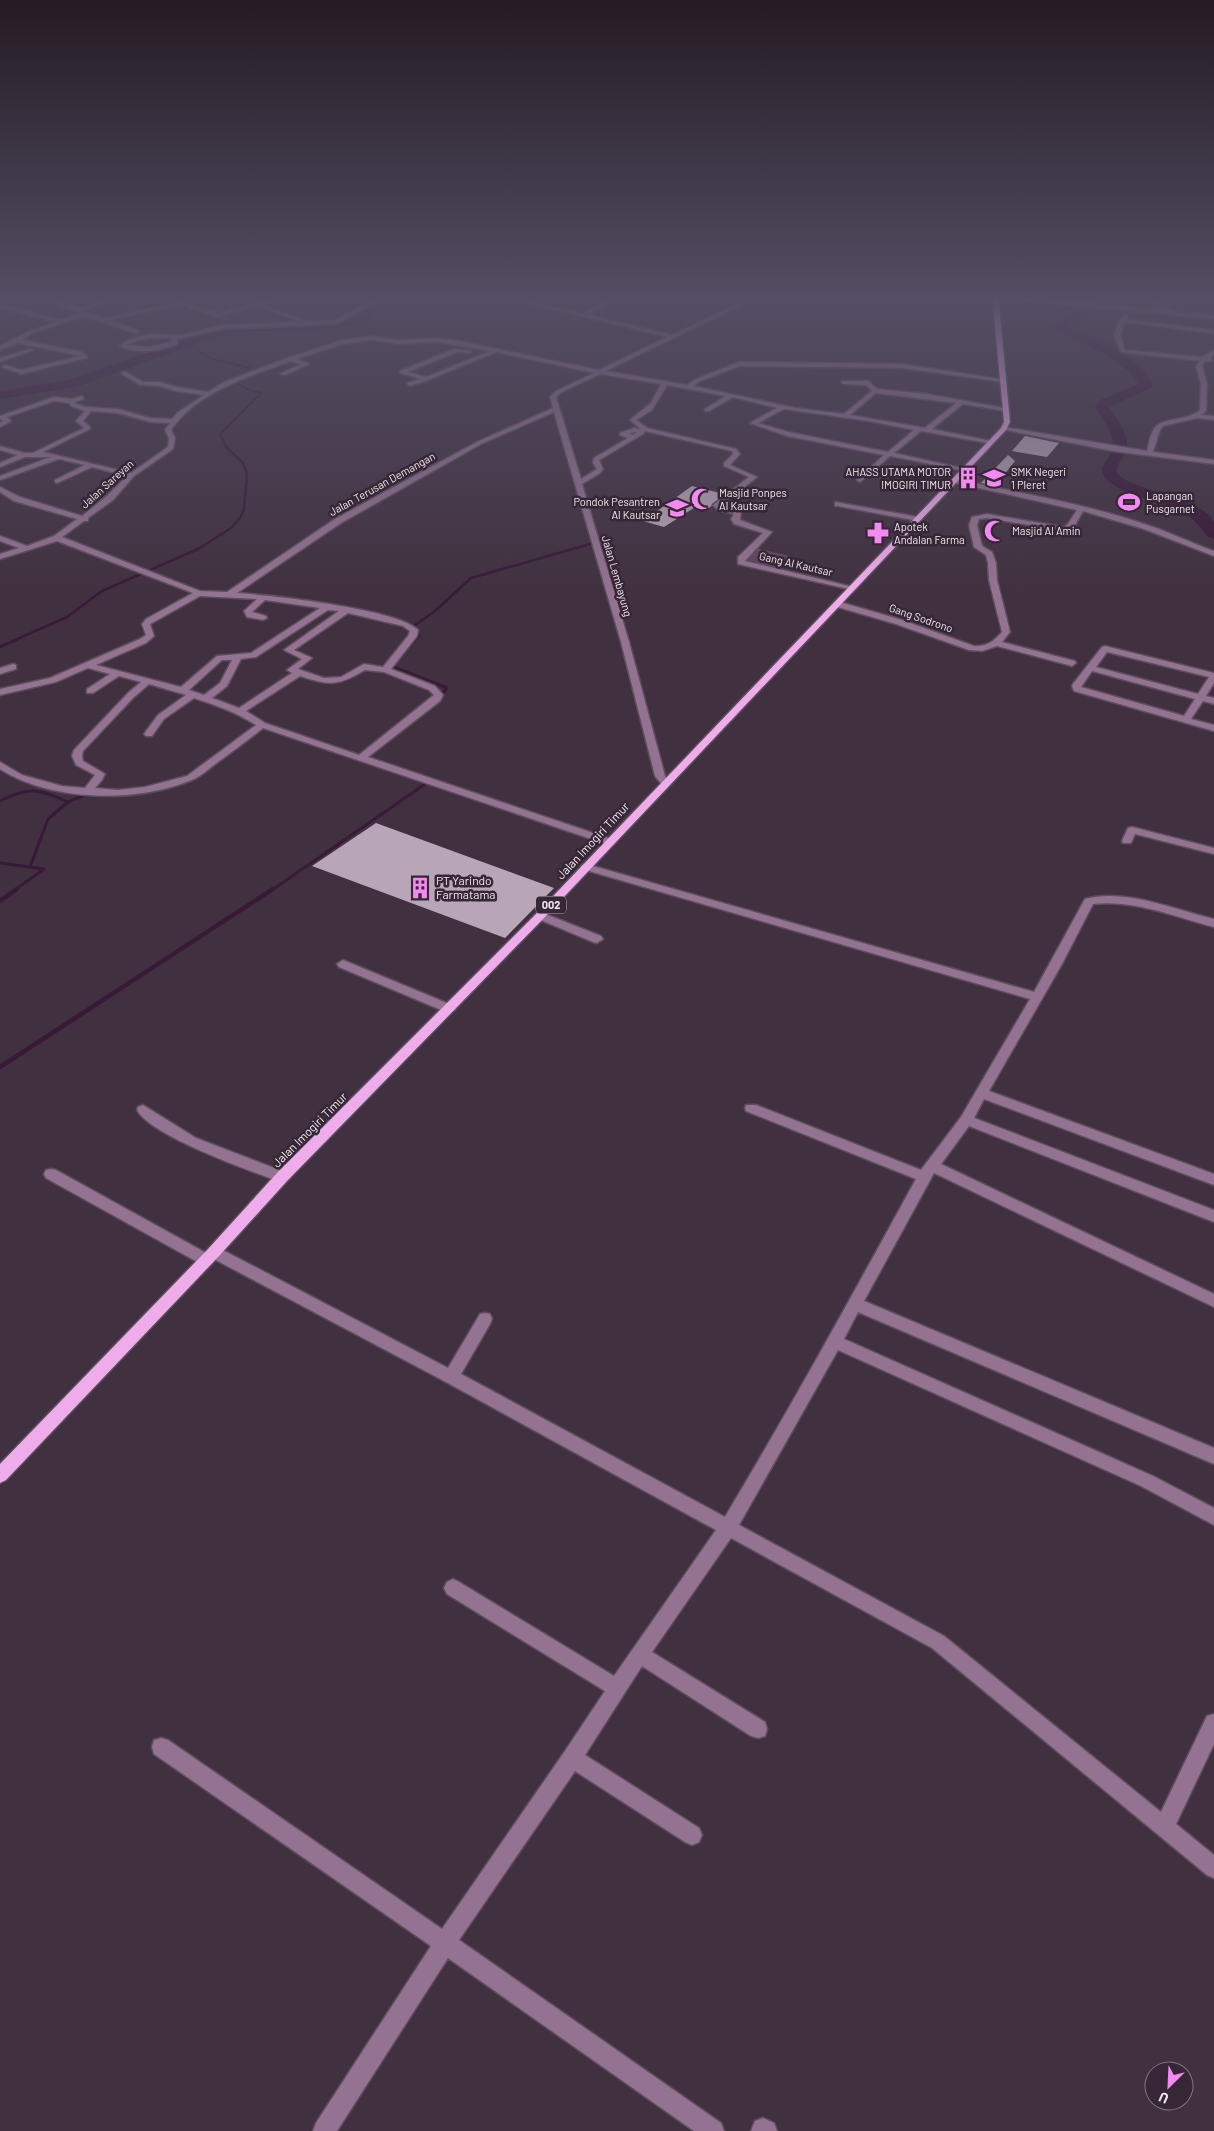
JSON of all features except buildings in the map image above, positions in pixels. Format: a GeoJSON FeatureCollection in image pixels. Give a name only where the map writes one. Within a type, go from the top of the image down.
{"type":"FeatureCollection","features":[{"type":"Feature","properties":{"kind":"main road"},"geometry":{"type":"LineString","coordinates":[[1004,429],[1007,424],[1005,393]]}},
{"type":"Feature","properties":{"kind":"main road","name":"Jalan Imogiri Timur"},"geometry":{"type":"LineString","coordinates":[[0,1475],[210,1256],[282,1177],[540,916],[1004,429]]}},
{"type":"Feature","properties":{"kind":"street"},"geometry":{"type":"LineString","coordinates":[[555,393],[553,398],[557,409]]}},
{"type":"Feature","properties":{"kind":"street","name":"Gang Al Kautsar"},"geometry":{"type":"LineString","coordinates":[[659,393],[651,407],[633,420],[643,428],[734,450],[738,454],[726,466],[754,477],[717,505],[720,508],[738,513],[735,518],[737,522],[768,532],[741,559],[741,562],[852,588]]}},
{"type":"Feature","properties":{"kind":"street"},"geometry":{"type":"LineString","coordinates":[[723,393],[812,413],[845,416],[924,429],[991,443]]}},
{"type":"Feature","properties":{"kind":"street"},"geometry":{"type":"LineString","coordinates":[[845,416],[872,393]]}},
{"type":"Feature","properties":{"kind":"street"},"geometry":{"type":"LineString","coordinates":[[894,393],[1006,409]]}},
{"type":"Feature","properties":{"kind":"street"},"geometry":{"type":"LineString","coordinates":[[1197,416],[1203,410],[1206,393]]}},
{"type":"Feature","properties":{"kind":"street"},"geometry":{"type":"LineString","coordinates":[[72,401],[73,405],[89,410],[107,409],[150,420],[175,421],[179,414],[210,394]]}},
{"type":"Feature","properties":{"kind":"street"},"geometry":{"type":"LineString","coordinates":[[707,410],[732,395]]}},
{"type":"Feature","properties":{"kind":"street"},"geometry":{"type":"LineString","coordinates":[[0,425],[8,421],[2,417],[4,416],[55,399],[72,401],[82,398]]}},
{"type":"Feature","properties":{"kind":"street"},"geometry":{"type":"LineString","coordinates":[[860,480],[901,442],[924,429],[961,402]]}},
{"type":"Feature","properties":{"kind":"street"},"geometry":{"type":"LineString","coordinates":[[783,407],[753,422],[787,434],[964,470]]}},
{"type":"Feature","properties":{"kind":"street","name":"Jalan Lembayung"},"geometry":{"type":"LineString","coordinates":[[557,409],[625,642],[660,776],[666,784]]}},
{"type":"Feature","properties":{"kind":"street","name":"Jalan Terusan Demangan"},"geometry":{"type":"LineString","coordinates":[[227,596],[338,521],[479,443],[557,409]]}},
{"type":"Feature","properties":{"kind":"street"},"geometry":{"type":"LineString","coordinates":[[0,465],[24,455],[36,453],[88,428],[79,421],[89,410]]}},
{"type":"Feature","properties":{"kind":"street"},"geometry":{"type":"LineString","coordinates":[[1149,454],[1161,425],[1197,416],[1214,418]]}},
{"type":"Feature","properties":{"kind":"street","name":"Jalan Sareyan"},"geometry":{"type":"LineString","coordinates":[[0,557],[57,538],[85,519],[110,498],[132,475],[171,448],[172,438],[168,430],[175,421]]}},
{"type":"Feature","properties":{"kind":"street"},"geometry":{"type":"LineString","coordinates":[[1004,429],[1130,452],[1214,462]]}},
{"type":"Feature","properties":{"kind":"street"},"geometry":{"type":"LineString","coordinates":[[1038,435],[1052,429]]}},
{"type":"Feature","properties":{"kind":"street"},"geometry":{"type":"LineString","coordinates":[[578,484],[598,472],[600,469],[596,459],[634,437]]}},
{"type":"Feature","properties":{"kind":"street"},"geometry":{"type":"LineString","coordinates":[[0,448],[24,455]]}},
{"type":"Feature","properties":{"kind":"street"},"geometry":{"type":"LineString","coordinates":[[36,453],[132,475]]}},
{"type":"Feature","properties":{"kind":"street"},"geometry":{"type":"LineString","coordinates":[[0,478],[58,457]]}},
{"type":"Feature","properties":{"kind":"street"},"geometry":{"type":"LineString","coordinates":[[57,481],[91,465]]}},
{"type":"Feature","properties":{"kind":"street"},"geometry":{"type":"LineString","coordinates":[[954,481],[1039,498],[1149,528],[1214,554]]}},
{"type":"Feature","properties":{"kind":"street"},"geometry":{"type":"LineString","coordinates":[[0,489],[17,499],[85,519]]}},
{"type":"Feature","properties":{"kind":"street"},"geometry":{"type":"LineString","coordinates":[[838,504],[918,519]]}},
{"type":"Feature","properties":{"kind":"street"},"geometry":{"type":"LineString","coordinates":[[1072,664],[995,643],[1006,632],[992,563],[989,554],[978,547],[974,520],[977,516],[987,516],[1065,529],[1071,524],[1081,509]]}},
{"type":"Feature","properties":{"kind":"street"},"geometry":{"type":"LineString","coordinates":[[0,538],[26,548]]}},
{"type":"Feature","properties":{"kind":"street"},"geometry":{"type":"LineString","coordinates":[[57,538],[199,593],[262,598],[327,607],[406,624],[414,630],[413,640],[388,664],[386,670]]}},
{"type":"Feature","properties":{"kind":"street"},"geometry":{"type":"LineString","coordinates":[[0,692],[53,680],[147,639],[150,636],[146,624],[149,620],[199,593]]}},
{"type":"Feature","properties":{"kind":"street"},"geometry":{"type":"LineString","coordinates":[[262,598],[248,611],[250,615],[263,618]]}},
{"type":"Feature","properties":{"kind":"street","name":"Gang Sodrono"},"geometry":{"type":"LineString","coordinates":[[837,604],[899,622],[972,648],[985,649],[995,643]]}},
{"type":"Feature","properties":{"kind":"street"},"geometry":{"type":"LineString","coordinates":[[182,691],[220,658],[253,655],[327,607]]}},
{"type":"Feature","properties":{"kind":"street"},"geometry":{"type":"LineString","coordinates":[[288,650],[347,610]]}},
{"type":"Feature","properties":{"kind":"street"},"geometry":{"type":"LineString","coordinates":[[269,645],[308,658],[291,670],[323,681],[343,679],[364,667],[386,670],[432,688],[439,695],[437,699],[361,758]]}},
{"type":"Feature","properties":{"kind":"street"},"geometry":{"type":"LineString","coordinates":[[1186,720],[1214,676],[1108,649],[1104,650],[1076,686],[1079,690],[1214,728]]}},
{"type":"Feature","properties":{"kind":"street"},"geometry":{"type":"LineString","coordinates":[[204,700],[224,684],[238,656]]}},
{"type":"Feature","properties":{"kind":"street"},"geometry":{"type":"LineString","coordinates":[[87,666],[182,691],[240,711],[262,725],[610,842]]}},
{"type":"Feature","properties":{"kind":"street"},"geometry":{"type":"LineString","coordinates":[[0,672],[12,667]]}},
{"type":"Feature","properties":{"kind":"street"},"geometry":{"type":"LineString","coordinates":[[1090,668],[1214,700]]}},
{"type":"Feature","properties":{"kind":"street"},"geometry":{"type":"LineString","coordinates":[[240,711],[299,673]]}},
{"type":"Feature","properties":{"kind":"street"},"geometry":{"type":"LineString","coordinates":[[90,691],[116,674]]}},
{"type":"Feature","properties":{"kind":"street"},"geometry":{"type":"LineString","coordinates":[[86,792],[99,778],[100,774],[79,763],[76,756],[79,750],[131,695],[147,682]]}},
{"type":"Feature","properties":{"kind":"street"},"geometry":{"type":"LineString","coordinates":[[149,734],[161,717],[192,695]]}},
{"type":"Feature","properties":{"kind":"street"},"geometry":{"type":"LineString","coordinates":[[0,766],[19,777],[61,789],[118,793],[145,790],[190,778],[262,725]]}},
{"type":"Feature","properties":{"kind":"street"},"geometry":{"type":"LineString","coordinates":[[1127,841],[1134,826],[1214,851]]}},
{"type":"Feature","properties":{"kind":"street"},"geometry":{"type":"LineString","coordinates":[[586,867],[1037,997]]}},
{"type":"Feature","properties":{"kind":"street"},"geometry":{"type":"LineString","coordinates":[[324,2131],[445,1943],[572,1758],[639,1654],[729,1527],[794,1414],[928,1171],[966,1120],[1037,997],[1089,901],[1105,900],[1131,903],[1214,923]]}},
{"type":"Feature","properties":{"kind":"street"},"geometry":{"type":"LineString","coordinates":[[540,916],[597,938]]}},
{"type":"Feature","properties":{"kind":"street"},"geometry":{"type":"LineString","coordinates":[[343,964],[450,1009]]}},
{"type":"Feature","properties":{"kind":"street"},"geometry":{"type":"LineString","coordinates":[[981,1093],[1214,1180]]}},
{"type":"Feature","properties":{"kind":"street"},"geometry":{"type":"LineString","coordinates":[[751,1108],[928,1171],[1214,1301]]}},
{"type":"Feature","properties":{"kind":"street"},"geometry":{"type":"LineString","coordinates":[[143,1110],[180,1137],[282,1177]]}},
{"type":"Feature","properties":{"kind":"street"},"geometry":{"type":"LineString","coordinates":[[966,1120],[1214,1216]]}},
{"type":"Feature","properties":{"kind":"street"},"geometry":{"type":"LineString","coordinates":[[51,1174],[451,1377],[938,1642],[1214,1868]]}},
{"type":"Feature","properties":{"kind":"street"},"geometry":{"type":"LineString","coordinates":[[855,1304],[1214,1456]]}},
{"type":"Feature","properties":{"kind":"street"},"geometry":{"type":"LineString","coordinates":[[451,1377],[485,1319]]}},
{"type":"Feature","properties":{"kind":"street"},"geometry":{"type":"LineString","coordinates":[[834,1341],[1138,1477],[1214,1517]]}},
{"type":"Feature","properties":{"kind":"street"},"geometry":{"type":"LineString","coordinates":[[453,1588],[618,1688]]}},
{"type":"Feature","properties":{"kind":"street"},"geometry":{"type":"LineString","coordinates":[[639,1654],[758,1729]]}},
{"type":"Feature","properties":{"kind":"street"},"geometry":{"type":"LineString","coordinates":[[1165,1826],[1212,1732]]}},
{"type":"Feature","properties":{"kind":"street"},"geometry":{"type":"LineString","coordinates":[[161,1748],[445,1943],[713,2131]]}},
{"type":"Feature","properties":{"kind":"street"},"geometry":{"type":"LineString","coordinates":[[572,1758],[692,1835]]}},
{"type":"Feature","properties":{"kind":"shaded area"},"geometry":{"type":"Polygon","coordinates":[[[755,548],[790,556],[777,570],[745,562],[742,559],[755,548]]]}},
{"type":"Feature","properties":{"kind":"waterway"},"geometry":{"type":"LineString","coordinates":[[0,395],[10,393]]}},
{"type":"Feature","properties":{"kind":"waterway"},"geometry":{"type":"LineString","coordinates":[[227,447],[220,434],[261,393]]}},
{"type":"Feature","properties":{"kind":"waterway"},"geometry":{"type":"LineString","coordinates":[[1129,393],[1105,403],[1102,407],[1120,438],[1118,453],[1109,468],[1110,475],[1115,480],[1132,488],[1183,506],[1203,519],[1214,534]]}},
{"type":"Feature","properties":{"kind":"waterway"},"geometry":{"type":"LineString","coordinates":[[13,641],[67,617],[102,591],[198,549],[231,528],[240,518],[244,509],[247,473],[243,463],[225,446]]}},
{"type":"Feature","properties":{"kind":"waterway"},"geometry":{"type":"LineString","coordinates":[[415,640],[419,636],[414,626],[435,611],[471,578],[590,544]]}},
{"type":"Feature","properties":{"kind":"waterway"},"geometry":{"type":"LineString","coordinates":[[0,647],[16,640]]}},
{"type":"Feature","properties":{"kind":"waterway"},"geometry":{"type":"LineString","coordinates":[[399,658],[415,640]]}},
{"type":"Feature","properties":{"kind":"waterway"},"geometry":{"type":"LineString","coordinates":[[394,663],[393,666],[396,668],[447,688],[439,698]]}},
{"type":"Feature","properties":{"kind":"waterway"},"geometry":{"type":"LineString","coordinates":[[272,890],[428,782],[426,782]]}},
{"type":"Feature","properties":{"kind":"waterway"},"geometry":{"type":"LineString","coordinates":[[0,801],[19,793],[34,791],[49,794],[68,802]]}},
{"type":"Feature","properties":{"kind":"waterway"},"geometry":{"type":"LineString","coordinates":[[68,802],[87,794]]}},
{"type":"Feature","properties":{"kind":"waterway"},"geometry":{"type":"LineString","coordinates":[[30,867],[48,819],[68,802]]}},
{"type":"Feature","properties":{"kind":"waterway"},"geometry":{"type":"LineString","coordinates":[[0,863],[44,869],[15,890]]}},
{"type":"Feature","properties":{"kind":"waterway"},"geometry":{"type":"LineString","coordinates":[[0,901],[17,889]]}},
{"type":"Feature","properties":{"kind":"waterway"},"geometry":{"type":"LineString","coordinates":[[0,1067],[273,889]]}},
{"type":"Feature","properties":{"kind":"place","name":"AHASS UTAMA MOTOR IMOGIRI TIMUR"},"geometry":{"type":"Point","coordinates":[968,478]}},
{"type":"Feature","properties":{"kind":"place","name":"SMK Negeri 1 Pleret"},"geometry":{"type":"Point","coordinates":[994,478]}},
{"type":"Feature","properties":{"kind":"place","name":"Masjid Ponpes Al Kautsar"},"geometry":{"type":"Point","coordinates":[702,499]}},
{"type":"Feature","properties":{"kind":"place","name":"Lapangan Pusgarnet"},"geometry":{"type":"Point","coordinates":[1129,502]}},
{"type":"Feature","properties":{"kind":"place","name":"Pondok Pesantren Al Kautsar"},"geometry":{"type":"Point","coordinates":[677,508]}},
{"type":"Feature","properties":{"kind":"place","name":"Masjid Al Amin"},"geometry":{"type":"Point","coordinates":[995,531]}},
{"type":"Feature","properties":{"kind":"place","name":"Apotek Andalan Farma"},"geometry":{"type":"Point","coordinates":[878,533]}},
{"type":"Feature","properties":{"kind":"place","name":"PT Yarindo Farmatama"},"geometry":{"type":"Point","coordinates":[420,888]}}]}
